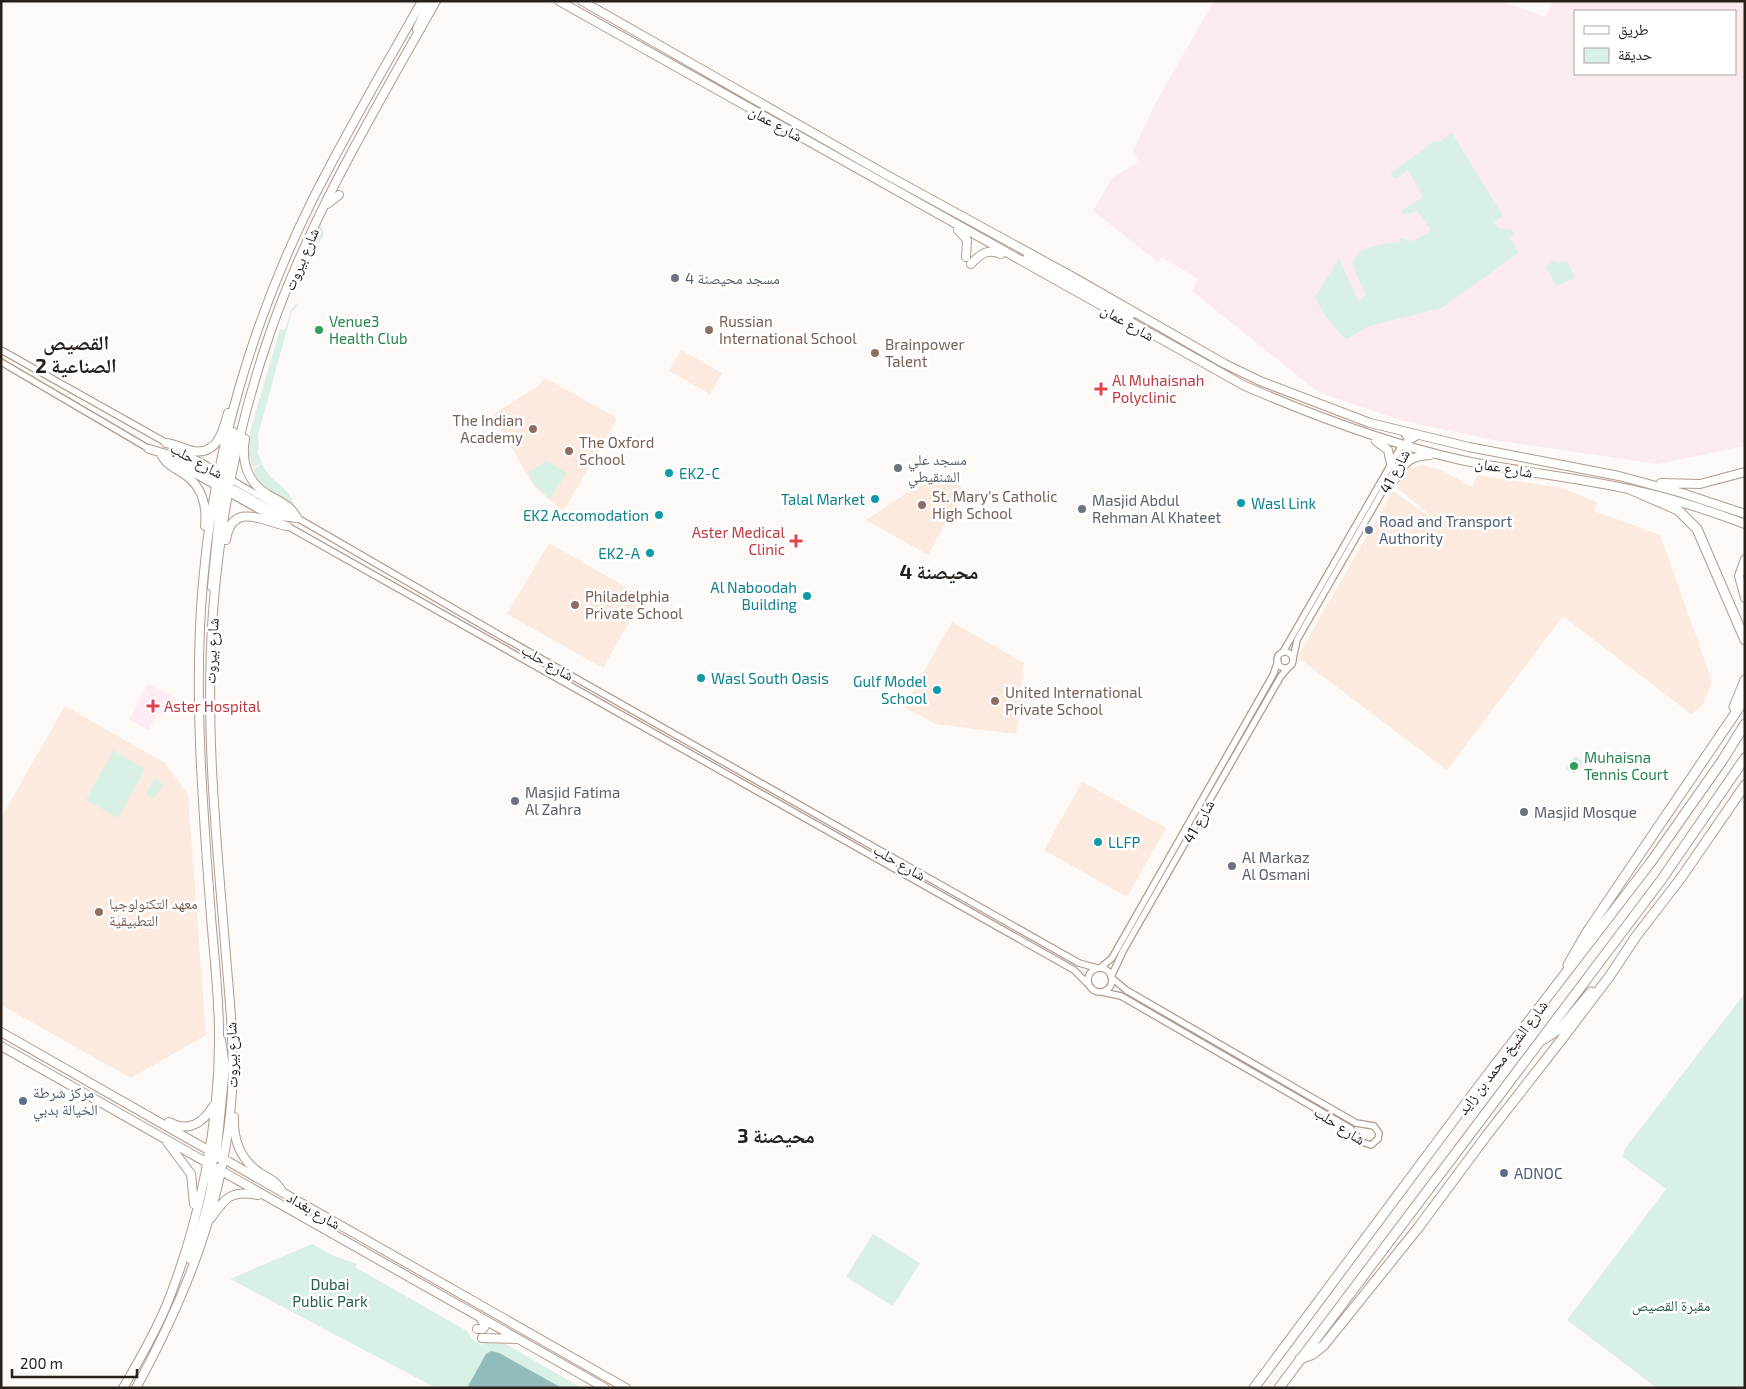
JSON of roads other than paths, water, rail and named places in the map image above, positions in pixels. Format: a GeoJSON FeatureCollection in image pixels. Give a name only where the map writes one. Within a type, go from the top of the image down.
{"type":"FeatureCollection","features":[{"type":"Feature","properties":{"kind":"highway"},"geometry":{"type":"LineString","coordinates":[[1632,490],[1678,510],[1697,529],[1745,640]]}},
{"type":"Feature","properties":{"kind":"highway"},"geometry":{"type":"LineString","coordinates":[[1725,725],[1745,680]]}},
{"type":"Feature","properties":{"kind":"highway"},"geometry":{"type":"LineString","coordinates":[[1561,980],[1579,943],[1745,698]]}},
{"type":"Feature","properties":{"kind":"highway","name":"شارع الشيخ محمد بن زايد"},"geometry":{"type":"LineString","coordinates":[[1254,1388],[1479,1086],[1651,862],[1722,761],[1745,724]]}},
{"type":"Feature","properties":{"kind":"highway","name":"شارع الشيخ محمد بن زايد"},"geometry":{"type":"LineString","coordinates":[[1279,1388],[1662,879],[1745,758]]}},
{"type":"Feature","properties":{"kind":"highway"},"geometry":{"type":"LineString","coordinates":[[1300,1359],[1313,1354],[1324,1345],[1408,1240],[1606,982],[1637,935],[1745,785]]}},
{"type":"Feature","properties":{"kind":"highway"},"geometry":{"type":"LineString","coordinates":[[1737,798],[1745,789]]}},
{"type":"Feature","properties":{"kind":"highway"},"geometry":{"type":"LineString","coordinates":[[1541,1040],[1562,1027],[1637,935]]}},
{"type":"Feature","properties":{"kind":"main road","name":"شارع بيروت"},"geometry":{"type":"LineString","coordinates":[[224,483],[239,389],[269,300],[308,208],[334,157],[422,1]]}},
{"type":"Feature","properties":{"kind":"main road","name":"شارع عمان"},"geometry":{"type":"LineString","coordinates":[[559,1],[1231,380],[1352,430],[1439,454],[1632,490],[1683,503],[1745,524]]}},
{"type":"Feature","properties":{"kind":"main road","name":"شارع عمان"},"geometry":{"type":"LineString","coordinates":[[582,1],[1160,328],[1225,364],[1278,389],[1333,410],[1403,432],[1636,480],[1745,514]]}},
{"type":"Feature","properties":{"kind":"main road","name":"شارع بيروت"},"geometry":{"type":"LineString","coordinates":[[212,1152],[219,1034],[199,727],[200,620],[207,543],[270,333],[325,205],[435,2]]}},
{"type":"Feature","properties":{"kind":"main road"},"geometry":{"type":"LineString","coordinates":[[366,128],[367,142]]}},
{"type":"Feature","properties":{"kind":"main road"},"geometry":{"type":"LineString","coordinates":[[325,205],[339,195]]}},
{"type":"Feature","properties":{"kind":"main road"},"geometry":{"type":"LineString","coordinates":[[939,216],[965,237],[968,245],[969,260],[991,251],[1026,264]]}},
{"type":"Feature","properties":{"kind":"main road"},"geometry":{"type":"LineString","coordinates":[[976,236],[987,236],[1120,311],[1160,328]]}},
{"type":"Feature","properties":{"kind":"main road"},"geometry":{"type":"LineString","coordinates":[[166,443],[200,451],[213,447],[221,436],[232,400],[239,389]]}},
{"type":"Feature","properties":{"kind":"main road"},"geometry":{"type":"LineString","coordinates":[[246,417],[244,454],[248,472],[259,488],[287,506],[297,518]]}},
{"type":"Feature","properties":{"kind":"main road"},"geometry":{"type":"LineString","coordinates":[[1352,430],[1358,436],[1385,446],[1389,451],[1391,464]]}},
{"type":"Feature","properties":{"kind":"main road"},"geometry":{"type":"LineString","coordinates":[[149,449],[167,453],[281,516],[297,518]]}},
{"type":"Feature","properties":{"kind":"main road"},"geometry":{"type":"LineString","coordinates":[[1386,486],[1392,482],[1402,466],[1409,460],[1420,456],[1439,454]]}},
{"type":"Feature","properties":{"kind":"main road"},"geometry":{"type":"LineString","coordinates":[[162,456],[168,464],[190,478],[201,493],[206,511],[207,543]]}},
{"type":"Feature","properties":{"kind":"main road"},"geometry":{"type":"LineString","coordinates":[[1636,480],[1692,484],[1708,482],[1745,472]]}},
{"type":"Feature","properties":{"kind":"main road"},"geometry":{"type":"LineString","coordinates":[[214,598],[212,576],[224,483]]}},
{"type":"Feature","properties":{"kind":"main road"},"geometry":{"type":"LineString","coordinates":[[214,598],[222,574],[227,535],[234,522],[244,517],[254,516],[287,526]]}},
{"type":"Feature","properties":{"kind":"main road"},"geometry":{"type":"LineString","coordinates":[[1745,559],[1739,576],[1745,598]]}},
{"type":"Feature","properties":{"kind":"main road","name":"شارع بيروت"},"geometry":{"type":"LineString","coordinates":[[137,1387],[165,1334],[187,1286],[209,1222],[224,1158],[232,1095],[232,1038],[210,734],[210,664],[214,598]]}},
{"type":"Feature","properties":{"kind":"main road","name":"شارع بغداد"},"geometry":{"type":"LineString","coordinates":[[1,1032],[626,1388]]}},
{"type":"Feature","properties":{"kind":"main road"},"geometry":{"type":"LineString","coordinates":[[187,1286],[189,1269],[204,1214],[225,1066],[219,1034]]}},
{"type":"Feature","properties":{"kind":"main road","name":"شارع بغداد"},"geometry":{"type":"LineString","coordinates":[[1,1046],[606,1388]]}},
{"type":"Feature","properties":{"kind":"main road"},"geometry":{"type":"LineString","coordinates":[[98,1087],[119,1095],[172,1124],[185,1127],[194,1126],[203,1120],[215,1103]]}},
{"type":"Feature","properties":{"kind":"main road"},"geometry":{"type":"LineString","coordinates":[[232,1095],[234,1130],[240,1151],[248,1163],[276,1182],[282,1192]]}},
{"type":"Feature","properties":{"kind":"main road"},"geometry":{"type":"LineString","coordinates":[[166,1140],[190,1174],[194,1189],[194,1217]]}},
{"type":"Feature","properties":{"kind":"main road"},"geometry":{"type":"LineString","coordinates":[[212,1152],[221,1171]]}},
{"type":"Feature","properties":{"kind":"main road"},"geometry":{"type":"LineString","coordinates":[[123,1388],[166,1306],[210,1165]]}},
{"type":"Feature","properties":{"kind":"main road"},"geometry":{"type":"LineString","coordinates":[[209,1222],[222,1202],[232,1195],[245,1193],[265,1196]]}},
{"type":"Feature","properties":{"kind":"main road"},"geometry":{"type":"LineString","coordinates":[[477,1329],[483,1329],[485,1326],[478,1316]]}},
{"type":"Feature","properties":{"kind":"main road"},"geometry":{"type":"LineString","coordinates":[[482,1338],[521,1340]]}},
{"type":"Feature","properties":{"kind":"street","name":"شارع حلب"},"geometry":{"type":"LineString","coordinates":[[1,350],[166,443],[287,526],[1074,970],[1088,984]]}},
{"type":"Feature","properties":{"kind":"street","name":"شارع حلب"},"geometry":{"type":"LineString","coordinates":[[1,362],[149,449],[224,483]]}},
{"type":"Feature","properties":{"kind":"street"},"geometry":{"type":"LineString","coordinates":[[16,370],[33,377],[37,375],[36,371]]}},
{"type":"Feature","properties":{"kind":"street","name":"شارع 41"},"geometry":{"type":"LineString","coordinates":[[1293,659],[1298,640],[1386,486],[1406,444],[1403,432]]}},
{"type":"Feature","properties":{"kind":"street","name":"شارع 41"},"geometry":{"type":"LineString","coordinates":[[1283,652],[1391,464],[1406,444],[1418,436]]}},
{"type":"Feature","properties":{"kind":"street","name":"شارع حلب"},"geometry":{"type":"LineString","coordinates":[[297,518],[1070,959],[1086,966],[1098,968]]}},
{"type":"Feature","properties":{"kind":"street"},"geometry":{"type":"LineString","coordinates":[[1283,652],[1290,653],[1293,659],[1293,664],[1288,668],[1281,667],[1278,657],[1283,652]]}},
{"type":"Feature","properties":{"kind":"street","name":"شارع 41"},"geometry":{"type":"LineString","coordinates":[[1098,968],[1112,958],[1273,676],[1278,661]]}},
{"type":"Feature","properties":{"kind":"street","name":"شارع 41"},"geometry":{"type":"LineString","coordinates":[[1112,978],[1115,965],[1281,676],[1288,668]]}},
{"type":"Feature","properties":{"kind":"street"},"geometry":{"type":"LineString","coordinates":[[1098,968],[1108,971],[1112,978],[1110,987],[1102,992],[1095,991],[1088,984],[1089,975],[1098,968]]}},
{"type":"Feature","properties":{"kind":"street","name":"شارع حلب"},"geometry":{"type":"LineString","coordinates":[[1102,992],[1121,996],[1347,1127],[1364,1144],[1371,1145],[1378,1139],[1378,1130],[1374,1126],[1356,1123],[1126,990],[1112,978]]}},
{"type":"Feature","properties":{"kind":"water"},"geometry":{"type":"Polygon","coordinates":[[[491,1351],[499,1353],[562,1388],[467,1388],[486,1354],[491,1351]]]}},
{"type":"Feature","properties":{"kind":"place","name":"مسجد محيصنة 4"},"geometry":{"type":"Point","coordinates":[675,278]}},
{"type":"Feature","properties":{"kind":"place","name":"Venue3 Health Club"},"geometry":{"type":"Point","coordinates":[319,330]}},
{"type":"Feature","properties":{"kind":"place","name":"Russian International School"},"geometry":{"type":"Point","coordinates":[709,330]}},
{"type":"Feature","properties":{"kind":"place","name":"Brainpower Talent"},"geometry":{"type":"Point","coordinates":[875,353]}},
{"type":"Feature","properties":{"kind":"place","name":"Al Muhaisnah Polyclinic"},"geometry":{"type":"Point","coordinates":[1101,389]}},
{"type":"Feature","properties":{"kind":"place","name":"The Indian Academy"},"geometry":{"type":"Point","coordinates":[533,429]}},
{"type":"Feature","properties":{"kind":"place","name":"The Oxford School"},"geometry":{"type":"Point","coordinates":[569,451]}},
{"type":"Feature","properties":{"kind":"place","name":"مسجد علي الشنقيطي"},"geometry":{"type":"Point","coordinates":[898,468]}},
{"type":"Feature","properties":{"kind":"place","name":"EK2-C"},"geometry":{"type":"Point","coordinates":[669,473]}},
{"type":"Feature","properties":{"kind":"place","name":"Talal Market"},"geometry":{"type":"Point","coordinates":[875,499]}},
{"type":"Feature","properties":{"kind":"place","name":"Wasl Link"},"geometry":{"type":"Point","coordinates":[1241,503]}},
{"type":"Feature","properties":{"kind":"place","name":"St. Mary's Catholic High School"},"geometry":{"type":"Point","coordinates":[922,505]}},
{"type":"Feature","properties":{"kind":"place","name":"Masjid Abdul Rehman Al Khateet"},"geometry":{"type":"Point","coordinates":[1082,509]}},
{"type":"Feature","properties":{"kind":"place","name":"EK2 Accomodation"},"geometry":{"type":"Point","coordinates":[659,515]}},
{"type":"Feature","properties":{"kind":"place","name":"Road and Transport Authority"},"geometry":{"type":"Point","coordinates":[1369,530]}},
{"type":"Feature","properties":{"kind":"place","name":"Aster Medical Clinic"},"geometry":{"type":"Point","coordinates":[796,541]}},
{"type":"Feature","properties":{"kind":"place","name":"EK2-A"},"geometry":{"type":"Point","coordinates":[650,553]}},
{"type":"Feature","properties":{"kind":"place","name":"Al Naboodah Building"},"geometry":{"type":"Point","coordinates":[807,596]}},
{"type":"Feature","properties":{"kind":"place","name":"Philadelphia Private School"},"geometry":{"type":"Point","coordinates":[575,605]}},
{"type":"Feature","properties":{"kind":"place","name":"Wasl South Oasis"},"geometry":{"type":"Point","coordinates":[701,678]}},
{"type":"Feature","properties":{"kind":"place","name":"Gulf Model School"},"geometry":{"type":"Point","coordinates":[937,690]}},
{"type":"Feature","properties":{"kind":"place","name":"United International Private School"},"geometry":{"type":"Point","coordinates":[995,701]}},
{"type":"Feature","properties":{"kind":"place","name":"Aster Hospital"},"geometry":{"type":"Point","coordinates":[153,706]}},
{"type":"Feature","properties":{"kind":"place","name":"Muhaisna Tennis Court"},"geometry":{"type":"Point","coordinates":[1574,766]}},
{"type":"Feature","properties":{"kind":"place","name":"Masjid Fatima Al Zahra"},"geometry":{"type":"Point","coordinates":[515,801]}},
{"type":"Feature","properties":{"kind":"place","name":"Masjid Mosque"},"geometry":{"type":"Point","coordinates":[1524,812]}},
{"type":"Feature","properties":{"kind":"place","name":"LLFP"},"geometry":{"type":"Point","coordinates":[1098,842]}},
{"type":"Feature","properties":{"kind":"place","name":"Al Markaz Al Osmani"},"geometry":{"type":"Point","coordinates":[1232,866]}},
{"type":"Feature","properties":{"kind":"place","name":"معهد التكنولوجيا التطبيقية"},"geometry":{"type":"Point","coordinates":[99,912]}},
{"type":"Feature","properties":{"kind":"place","name":"مركز شرطة الخيالة بدبي"},"geometry":{"type":"Point","coordinates":[23,1101]}},
{"type":"Feature","properties":{"kind":"place","name":"ADNOC"},"geometry":{"type":"Point","coordinates":[1504,1173]}},
{"type":"Feature","properties":{"kind":"district","name":"القصيص الصناعية 2"},"geometry":{"type":"Point","coordinates":[76,354]}},
{"type":"Feature","properties":{"kind":"district","name":"محيصنة 4"},"geometry":{"type":"Point","coordinates":[939,571]}},
{"type":"Feature","properties":{"kind":"district","name":"محيصنة 3"},"geometry":{"type":"Point","coordinates":[776,1135]}},
{"type":"Feature","properties":{"kind":"park label","name":"Dubai Public Park"},"geometry":{"type":"Point","coordinates":[330,1292]}},
{"type":"Feature","properties":{"kind":"park label","name":"مقبرة القصيص"},"geometry":{"type":"Point","coordinates":[1671,1305]}}]}
